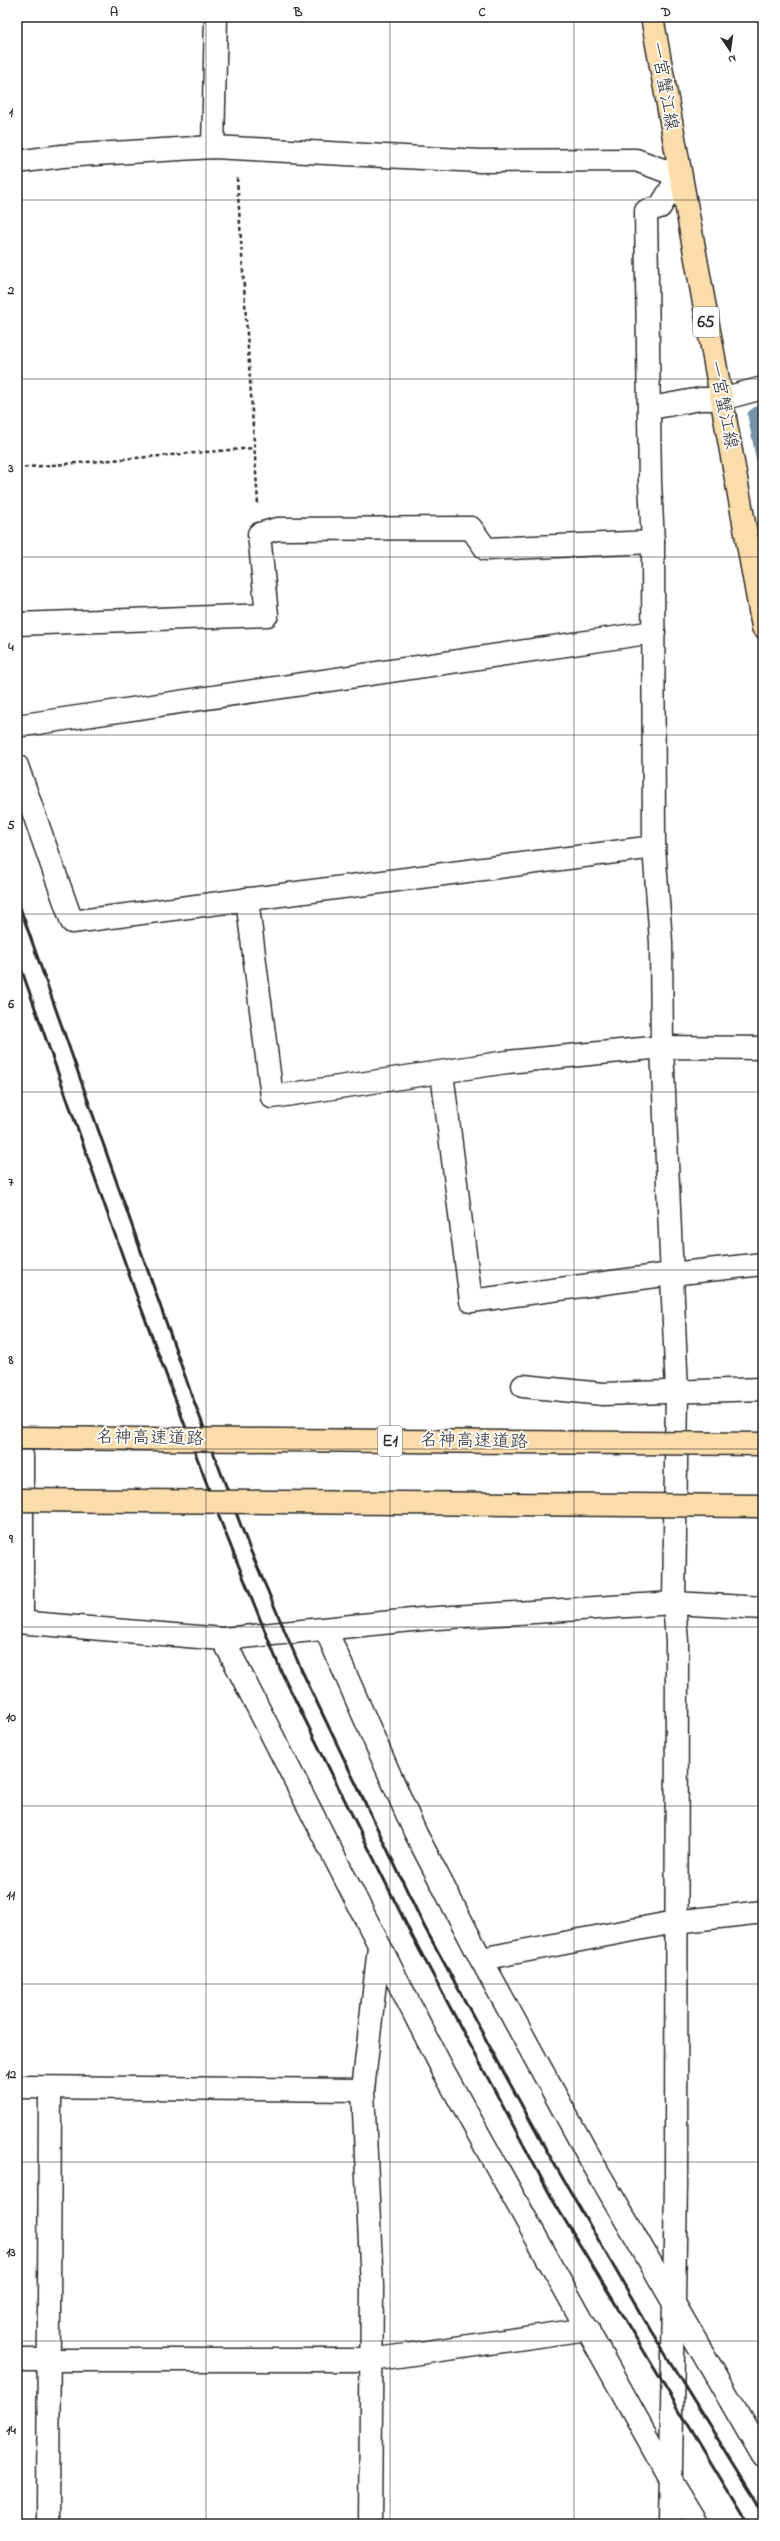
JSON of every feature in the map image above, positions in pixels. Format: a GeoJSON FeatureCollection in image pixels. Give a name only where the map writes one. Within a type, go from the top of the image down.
{"type":"FeatureCollection","features":[{"type":"Feature","properties":{"kind":"main road","name":"一宮蟹江線"},"geometry":{"type":"LineString","coordinates":[[652,17],[679,176],[763,627]]}},
{"type":"Feature","properties":{"kind":"main road","name":"名神高速道路"},"geometry":{"type":"LineString","coordinates":[[17,1438],[763,1444]]}},
{"type":"Feature","properties":{"kind":"main road"},"geometry":{"type":"LineString","coordinates":[[17,1500],[763,1506]]}},
{"type":"Feature","properties":{"kind":"street"},"geometry":{"type":"LineString","coordinates":[[213,147],[216,17]]}},
{"type":"Feature","properties":{"kind":"street"},"geometry":{"type":"LineString","coordinates":[[17,162],[62,156],[213,147],[480,161],[636,160],[679,176],[660,207],[646,211],[650,482],[654,542],[654,847],[661,942],[662,1047],[671,1274],[678,1392],[674,1603],[676,1642],[676,2186],[670,2524]]}},
{"type":"Feature","properties":{"kind":"street"},"geometry":{"type":"LineString","coordinates":[[650,408],[700,399],[721,399],[763,388]]}},
{"type":"Feature","properties":{"kind":"street"},"geometry":{"type":"LineString","coordinates":[[17,624],[267,615],[259,534],[277,529],[471,528],[486,550],[654,542]]}},
{"type":"Feature","properties":{"kind":"street"},"geometry":{"type":"LineString","coordinates":[[17,726],[654,632]]}},
{"type":"Feature","properties":{"kind":"street"},"geometry":{"type":"LineString","coordinates":[[17,766],[72,922],[247,898],[654,847]]}},
{"type":"Feature","properties":{"kind":"street"},"geometry":{"type":"LineString","coordinates":[[247,898],[272,1097],[442,1073],[507,1062],[662,1047],[763,1048]]}},
{"type":"Feature","properties":{"kind":"street"},"geometry":{"type":"LineString","coordinates":[[442,1073],[471,1301],[671,1274],[763,1264]]}},
{"type":"Feature","properties":{"kind":"street"},"geometry":{"type":"LineString","coordinates":[[523,1386],[603,1394],[763,1389]]}},
{"type":"Feature","properties":{"kind":"street"},"geometry":{"type":"LineString","coordinates":[[17,1438],[22,1456],[20,1622],[223,1638],[326,1630],[422,1619],[674,1603],[763,1608]]}},
{"type":"Feature","properties":{"kind":"street"},"geometry":{"type":"LineString","coordinates":[[326,1630],[415,1832],[481,1959],[585,2148],[763,2457]]}},
{"type":"Feature","properties":{"kind":"street"},"geometry":{"type":"LineString","coordinates":[[223,1638],[299,1784],[379,1947],[444,2072],[671,2480],[698,2524]]}},
{"type":"Feature","properties":{"kind":"street"},"geometry":{"type":"LineString","coordinates":[[481,1959],[675,1922],[763,1912]]}},
{"type":"Feature","properties":{"kind":"street"},"geometry":{"type":"LineString","coordinates":[[370,2524],[372,2287],[363,2090],[379,1947]]}},
{"type":"Feature","properties":{"kind":"street"},"geometry":{"type":"LineString","coordinates":[[17,2087],[50,2089],[363,2090]]}},
{"type":"Feature","properties":{"kind":"street"},"geometry":{"type":"LineString","coordinates":[[48,2524],[50,2089]]}},
{"type":"Feature","properties":{"kind":"street"},"geometry":{"type":"LineString","coordinates":[[17,2360],[371,2360],[588,2329]]}},
{"type":"Feature","properties":{"kind":"path"},"geometry":{"type":"LineString","coordinates":[[235,148],[259,534]]}},
{"type":"Feature","properties":{"kind":"path"},"geometry":{"type":"LineString","coordinates":[[17,468],[254,448]]}},
{"type":"Feature","properties":{"kind":"waterway"},"geometry":{"type":"LineString","coordinates":[[763,408],[753,415],[763,466]]}},
{"type":"Feature","properties":{"kind":"railway"},"geometry":{"type":"LineString","coordinates":[[17,899],[192,1396],[249,1547],[301,1669],[424,1926],[544,2146],[651,2331],[763,2512]]}},
{"type":"Feature","properties":{"kind":"railway"},"geometry":{"type":"LineString","coordinates":[[17,957],[136,1294],[221,1522],[281,1671],[411,1934],[554,2202],[748,2524]]}}]}
